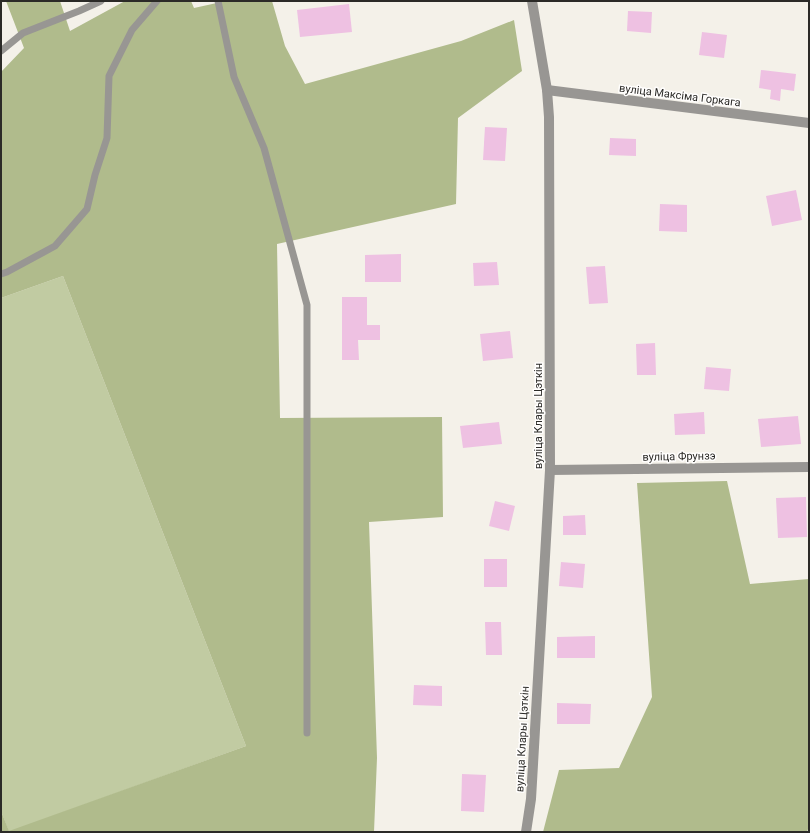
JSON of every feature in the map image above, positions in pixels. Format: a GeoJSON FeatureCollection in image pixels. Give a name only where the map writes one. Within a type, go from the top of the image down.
{"type":"FeatureCollection","features":[{"type":"Feature","properties":{"kind":"street","name":"вуліца Клары Цэткін"},"geometry":{"type":"LineString","coordinates":[[526,832],[531,792],[550,470],[550,117],[532,1]]}},
{"type":"Feature","properties":{"kind":"street","name":"вуліца Максіма Горкага"},"geometry":{"type":"LineString","coordinates":[[547,90],[809,123]]}},
{"type":"Feature","properties":{"kind":"street","name":"вуліца Фрунзэ"},"geometry":{"type":"LineString","coordinates":[[550,470],[809,467]]}},
{"type":"Feature","properties":{"kind":"lane"},"geometry":{"type":"LineString","coordinates":[[1,51],[23,33],[101,1]]}},
{"type":"Feature","properties":{"kind":"lane"},"geometry":{"type":"LineString","coordinates":[[1,274],[56,246],[87,209],[95,175],[107,138],[109,76],[132,30],[157,1]]}},
{"type":"Feature","properties":{"kind":"lane"},"geometry":{"type":"LineString","coordinates":[[218,1],[234,77],[264,148],[307,305],[307,733]]}},
{"type":"Feature","properties":{"kind":"green space"},"geometry":{"type":"Polygon","coordinates":[[[6,1],[60,1],[70,31],[125,1],[191,1],[194,8],[226,1],[272,1],[285,46],[305,84],[461,41],[514,20],[522,71],[458,118],[456,204],[277,244],[280,418],[442,417],[443,517],[369,522],[377,758],[374,832],[1,832],[1,811],[9,831],[246,746],[63,276],[1,298],[1,72],[24,48],[6,1]]]}},
{"type":"Feature","properties":{"kind":"green space"},"geometry":{"type":"Polygon","coordinates":[[[63,276],[246,746],[9,832],[1,811],[1,298],[63,276]]]}},
{"type":"Feature","properties":{"kind":"green space"},"geometry":{"type":"Polygon","coordinates":[[[727,481],[750,584],[809,579],[809,826],[807,832],[543,832],[559,770],[619,768],[652,697],[637,483],[727,481]]]}},
{"type":"Feature","properties":{"kind":"building"},"geometry":{"type":"Polygon","coordinates":[[[349,4],[352,32],[300,37],[297,10],[349,4]]]}},
{"type":"Feature","properties":{"kind":"building"},"geometry":{"type":"Polygon","coordinates":[[[628,11],[652,12],[651,33],[627,31],[628,11]]]}},
{"type":"Feature","properties":{"kind":"building"},"geometry":{"type":"Polygon","coordinates":[[[702,32],[727,35],[724,58],[699,55],[702,32]]]}},
{"type":"Feature","properties":{"kind":"building"},"geometry":{"type":"Polygon","coordinates":[[[761,70],[796,74],[794,91],[781,89],[780,101],[770,99],[771,90],[759,88],[761,70]]]}},
{"type":"Feature","properties":{"kind":"building"},"geometry":{"type":"Polygon","coordinates":[[[485,127],[507,128],[505,161],[483,160],[485,127]]]}},
{"type":"Feature","properties":{"kind":"building"},"geometry":{"type":"Polygon","coordinates":[[[610,138],[636,139],[636,156],[609,155],[610,138]]]}},
{"type":"Feature","properties":{"kind":"building"},"geometry":{"type":"Polygon","coordinates":[[[796,190],[802,220],[772,226],[766,196],[796,190]]]}},
{"type":"Feature","properties":{"kind":"building"},"geometry":{"type":"Polygon","coordinates":[[[660,204],[687,205],[687,232],[659,231],[660,204]]]}},
{"type":"Feature","properties":{"kind":"building"},"geometry":{"type":"Polygon","coordinates":[[[401,254],[401,282],[365,282],[365,255],[401,254]]]}},
{"type":"Feature","properties":{"kind":"building"},"geometry":{"type":"Polygon","coordinates":[[[497,262],[499,285],[474,286],[473,263],[497,262]]]}},
{"type":"Feature","properties":{"kind":"building"},"geometry":{"type":"Polygon","coordinates":[[[605,266],[608,303],[589,304],[586,267],[605,266]]]}},
{"type":"Feature","properties":{"kind":"building"},"geometry":{"type":"Polygon","coordinates":[[[342,297],[367,297],[367,325],[380,325],[380,340],[358,340],[359,360],[342,360],[342,297]]]}},
{"type":"Feature","properties":{"kind":"building"},"geometry":{"type":"Polygon","coordinates":[[[510,331],[513,358],[483,361],[480,334],[510,331]]]}},
{"type":"Feature","properties":{"kind":"building"},"geometry":{"type":"Polygon","coordinates":[[[655,343],[656,375],[637,375],[636,344],[655,343]]]}},
{"type":"Feature","properties":{"kind":"building"},"geometry":{"type":"Polygon","coordinates":[[[706,367],[731,369],[729,391],[704,389],[706,367]]]}},
{"type":"Feature","properties":{"kind":"building"},"geometry":{"type":"Polygon","coordinates":[[[704,412],[705,434],[675,435],[674,414],[704,412]]]}},
{"type":"Feature","properties":{"kind":"building"},"geometry":{"type":"Polygon","coordinates":[[[798,416],[801,444],[761,447],[758,419],[798,416]]]}},
{"type":"Feature","properties":{"kind":"building"},"geometry":{"type":"Polygon","coordinates":[[[499,422],[502,444],[463,448],[460,426],[499,422]]]}},
{"type":"Feature","properties":{"kind":"building"},"geometry":{"type":"Polygon","coordinates":[[[806,497],[807,537],[778,538],[776,498],[806,497]]]}},
{"type":"Feature","properties":{"kind":"building"},"geometry":{"type":"Polygon","coordinates":[[[495,501],[515,506],[509,531],[489,526],[495,501]]]}},
{"type":"Feature","properties":{"kind":"building"},"geometry":{"type":"Polygon","coordinates":[[[585,515],[586,535],[563,535],[563,516],[585,515]]]}},
{"type":"Feature","properties":{"kind":"building"},"geometry":{"type":"Polygon","coordinates":[[[484,559],[507,559],[507,587],[484,587],[484,559]]]}},
{"type":"Feature","properties":{"kind":"building"},"geometry":{"type":"Polygon","coordinates":[[[561,562],[585,564],[583,588],[559,586],[561,562]]]}},
{"type":"Feature","properties":{"kind":"building"},"geometry":{"type":"Polygon","coordinates":[[[485,622],[501,622],[502,655],[486,655],[485,622]]]}},
{"type":"Feature","properties":{"kind":"building"},"geometry":{"type":"Polygon","coordinates":[[[595,636],[595,658],[557,658],[557,637],[595,636]]]}},
{"type":"Feature","properties":{"kind":"building"},"geometry":{"type":"Polygon","coordinates":[[[414,685],[442,686],[442,706],[413,705],[414,685]]]}},
{"type":"Feature","properties":{"kind":"building"},"geometry":{"type":"Polygon","coordinates":[[[557,703],[591,704],[590,724],[557,724],[557,703]]]}},
{"type":"Feature","properties":{"kind":"building"},"geometry":{"type":"Polygon","coordinates":[[[462,774],[486,775],[484,812],[461,811],[462,774]]]}}]}
